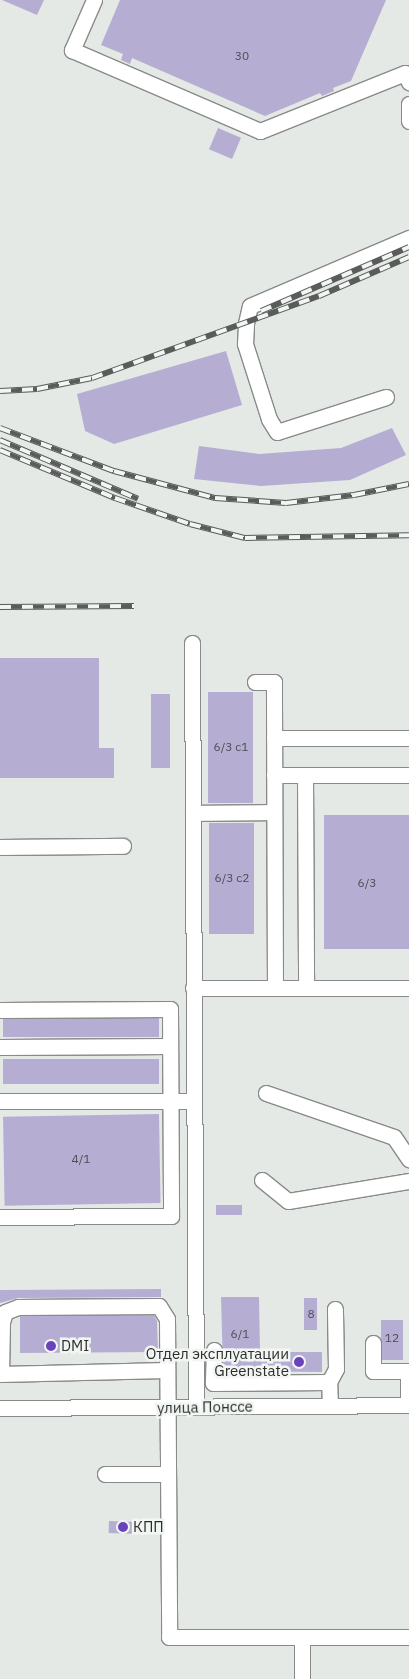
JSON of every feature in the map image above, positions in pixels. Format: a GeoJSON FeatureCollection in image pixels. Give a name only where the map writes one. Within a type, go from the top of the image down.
{"type":"FeatureCollection","features":[{"type":"Feature","properties":{"kind":"street"},"geometry":{"type":"LineString","coordinates":[[94,0],[72,50],[260,132],[406,73],[409,82]]}},
{"type":"Feature","properties":{"kind":"street"},"geometry":{"type":"LineString","coordinates":[[409,104],[409,121]]}},
{"type":"Feature","properties":{"kind":"street"},"geometry":{"type":"LineString","coordinates":[[386,397],[277,432],[269,419],[245,344],[246,324],[250,306],[409,238]]}},
{"type":"Feature","properties":{"kind":"street"},"geometry":{"type":"LineString","coordinates":[[192,643],[196,1407]]}},
{"type":"Feature","properties":{"kind":"street"},"geometry":{"type":"LineString","coordinates":[[255,682],[274,682],[275,988]]}},
{"type":"Feature","properties":{"kind":"street"},"geometry":{"type":"LineString","coordinates":[[274,738],[409,738]]}},
{"type":"Feature","properties":{"kind":"street"},"geometry":{"type":"LineString","coordinates":[[274,775],[409,775]]}},
{"type":"Feature","properties":{"kind":"street"},"geometry":{"type":"LineString","coordinates":[[305,775],[306,988]]}},
{"type":"Feature","properties":{"kind":"street"},"geometry":{"type":"LineString","coordinates":[[193,812],[274,812]]}},
{"type":"Feature","properties":{"kind":"street"},"geometry":{"type":"LineString","coordinates":[[0,847],[123,846]]}},
{"type":"Feature","properties":{"kind":"street"},"geometry":{"type":"LineString","coordinates":[[194,988],[409,988]]}},
{"type":"Feature","properties":{"kind":"street"},"geometry":{"type":"LineString","coordinates":[[0,1010],[170,1009],[171,1216],[0,1217]]}},
{"type":"Feature","properties":{"kind":"street"},"geometry":{"type":"LineString","coordinates":[[0,1046],[170,1046]]}},
{"type":"Feature","properties":{"kind":"street"},"geometry":{"type":"LineString","coordinates":[[266,1093],[394,1137],[409,1159]]}},
{"type":"Feature","properties":{"kind":"street"},"geometry":{"type":"LineString","coordinates":[[0,1102],[194,1101]]}},
{"type":"Feature","properties":{"kind":"street"},"geometry":{"type":"LineString","coordinates":[[262,1180],[288,1200],[409,1181]]}},
{"type":"Feature","properties":{"kind":"street"},"geometry":{"type":"LineString","coordinates":[[166,1370],[1,1374],[2,1322],[5,1312],[18,1307],[159,1306],[167,1319],[166,1370],[165,1408],[169,1637],[409,1637]]}},
{"type":"Feature","properties":{"kind":"street"},"geometry":{"type":"LineString","coordinates":[[330,1406],[330,1382],[336,1369],[335,1309]]}},
{"type":"Feature","properties":{"kind":"street"},"geometry":{"type":"LineString","coordinates":[[372,1343],[373,1371],[408,1371],[409,1405]]}},
{"type":"Feature","properties":{"kind":"street"},"geometry":{"type":"LineString","coordinates":[[214,1350],[214,1383],[330,1382]]}},
{"type":"Feature","properties":{"kind":"street"},"geometry":{"type":"LineString","coordinates":[[286,1382],[286,1406]]}},
{"type":"Feature","properties":{"kind":"street","name":"улица Понссе"},"geometry":{"type":"LineString","coordinates":[[0,1408],[409,1405]]}},
{"type":"Feature","properties":{"kind":"street"},"geometry":{"type":"LineString","coordinates":[[105,1474],[166,1474]]}},
{"type":"Feature","properties":{"kind":"street"},"geometry":{"type":"LineString","coordinates":[[302,1637],[302,1679]]}},
{"type":"Feature","properties":{"kind":"building"},"geometry":{"type":"Polygon","coordinates":[[[2,0],[44,0],[37,15],[2,0]]]}},
{"type":"Feature","properties":{"kind":"building"},"geometry":{"type":"Polygon","coordinates":[[[120,0],[386,0],[351,81],[333,88],[334,91],[322,96],[320,93],[265,116],[132,58],[130,64],[121,60],[123,54],[101,45],[120,0]]]}},
{"type":"Feature","properties":{"kind":"building"},"geometry":{"type":"Polygon","coordinates":[[[218,128],[241,138],[232,159],[209,149],[218,128]]]}},
{"type":"Feature","properties":{"kind":"building"},"geometry":{"type":"Polygon","coordinates":[[[226,351],[242,405],[114,444],[85,431],[77,394],[226,351]]]}},
{"type":"Feature","properties":{"kind":"building"},"geometry":{"type":"Polygon","coordinates":[[[392,428],[406,455],[350,480],[261,486],[194,479],[199,446],[259,454],[341,448],[392,428]]]}},
{"type":"Feature","properties":{"kind":"building"},"geometry":{"type":"Polygon","coordinates":[[[0,658],[99,658],[99,748],[114,748],[114,778],[0,778],[0,658]]]}},
{"type":"Feature","properties":{"kind":"building"},"geometry":{"type":"Polygon","coordinates":[[[208,692],[253,692],[253,803],[208,803],[208,692]]]}},
{"type":"Feature","properties":{"kind":"building"},"geometry":{"type":"Polygon","coordinates":[[[151,694],[170,694],[170,768],[151,768],[151,694]]]}},
{"type":"Feature","properties":{"kind":"building"},"geometry":{"type":"Polygon","coordinates":[[[324,815],[409,815],[409,949],[324,949],[324,815]]]}},
{"type":"Feature","properties":{"kind":"building"},"geometry":{"type":"Polygon","coordinates":[[[209,823],[254,823],[254,934],[209,934],[209,823]]]}},
{"type":"Feature","properties":{"kind":"building"},"geometry":{"type":"Polygon","coordinates":[[[3,1018],[159,1018],[159,1037],[3,1037],[3,1018]]]}},
{"type":"Feature","properties":{"kind":"building"},"geometry":{"type":"Polygon","coordinates":[[[3,1059],[159,1059],[159,1084],[3,1084],[3,1059]]]}},
{"type":"Feature","properties":{"kind":"building"},"geometry":{"type":"Polygon","coordinates":[[[159,1114],[161,1203],[5,1206],[3,1117],[159,1114]]]}},
{"type":"Feature","properties":{"kind":"building"},"geometry":{"type":"Polygon","coordinates":[[[216,1205],[242,1205],[242,1215],[216,1215],[216,1205]]]}},
{"type":"Feature","properties":{"kind":"building"},"geometry":{"type":"Polygon","coordinates":[[[161,1289],[161,1297],[18,1298],[0,1303],[0,1290],[161,1289]]]}},
{"type":"Feature","properties":{"kind":"building"},"geometry":{"type":"Polygon","coordinates":[[[221,1297],[259,1297],[260,1352],[322,1352],[322,1372],[223,1371],[221,1297]]]}},
{"type":"Feature","properties":{"kind":"building"},"geometry":{"type":"Polygon","coordinates":[[[304,1298],[317,1298],[317,1330],[304,1330],[304,1298]]]}},
{"type":"Feature","properties":{"kind":"building"},"geometry":{"type":"Polygon","coordinates":[[[154,1315],[157,1321],[158,1352],[20,1353],[20,1316],[154,1315]]]}},
{"type":"Feature","properties":{"kind":"building"},"geometry":{"type":"Polygon","coordinates":[[[381,1320],[403,1320],[403,1360],[381,1360],[381,1320]]]}},
{"type":"Feature","properties":{"kind":"building","name":"КПП"},"geometry":{"type":"Polygon","coordinates":[[[109,1521],[137,1522],[137,1534],[109,1533],[109,1521]]]}},
{"type":"Feature","properties":{"kind":"railway"},"geometry":{"type":"LineString","coordinates":[[261,311],[409,247]]}},
{"type":"Feature","properties":{"kind":"railway"},"geometry":{"type":"LineString","coordinates":[[0,391],[37,389],[92,378],[319,296],[409,257]]}},
{"type":"Feature","properties":{"kind":"railway"},"geometry":{"type":"LineString","coordinates":[[0,428],[114,471],[215,498],[286,503],[354,495],[409,484]]}},
{"type":"Feature","properties":{"kind":"railway"},"geometry":{"type":"LineString","coordinates":[[0,440],[138,499]]}},
{"type":"Feature","properties":{"kind":"railway"},"geometry":{"type":"LineString","coordinates":[[0,450],[115,498],[190,524],[245,538],[409,535]]}},
{"type":"Feature","properties":{"kind":"railway"},"geometry":{"type":"LineString","coordinates":[[0,607],[134,606]]}},
{"type":"Feature","properties":{"kind":"place","name":"DMI"},"geometry":{"type":"Point","coordinates":[51,1346]}},
{"type":"Feature","properties":{"kind":"place","name":"Отдел эксплуатации Greenstate"},"geometry":{"type":"Point","coordinates":[299,1362]}},
{"type":"Feature","properties":{"kind":"place","name":"КПП"},"geometry":{"type":"Point","coordinates":[123,1527]}}]}
